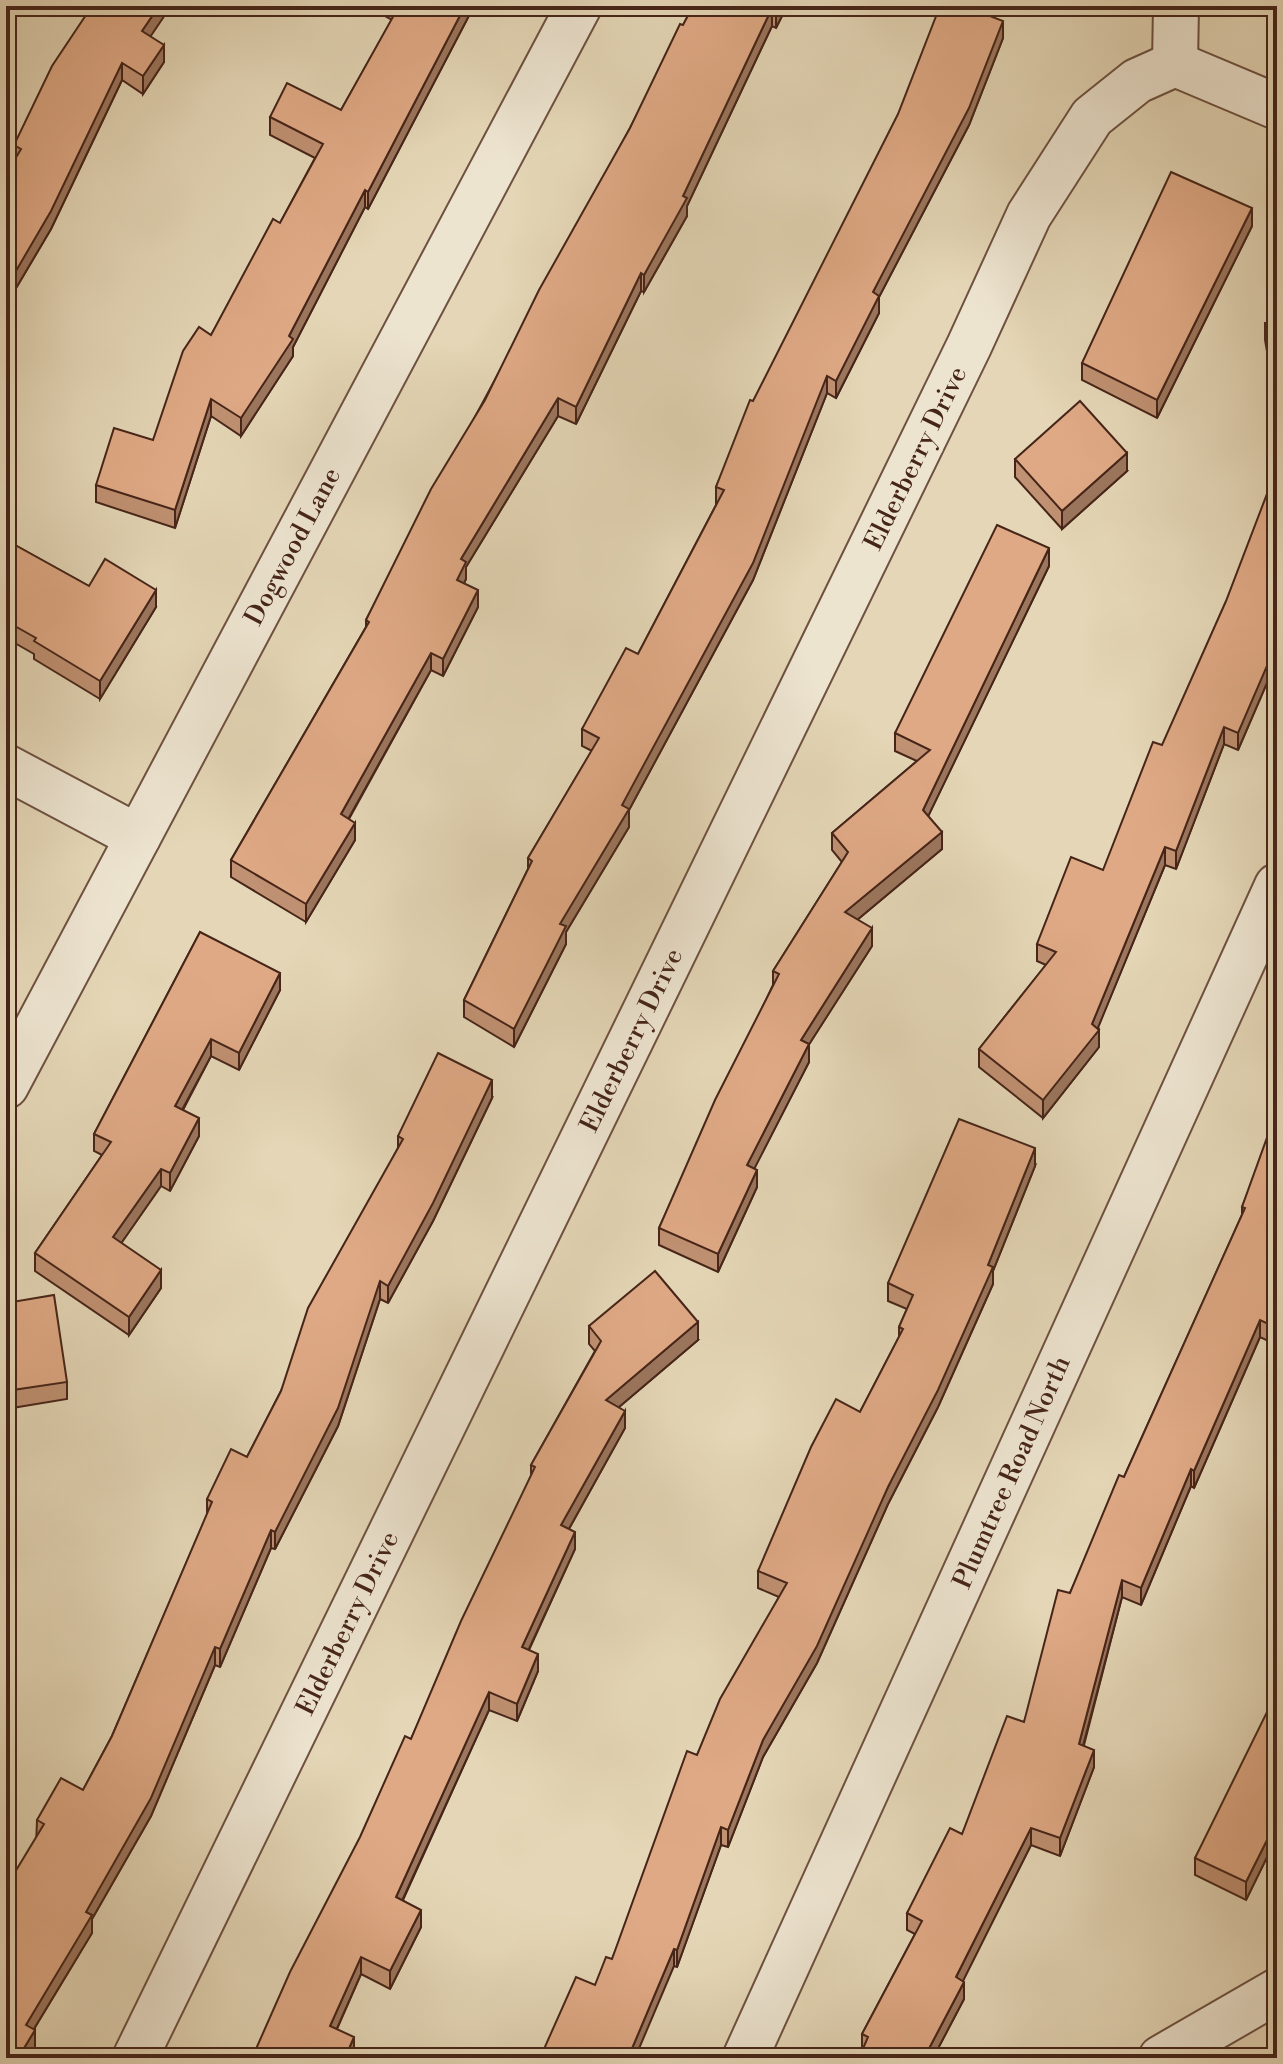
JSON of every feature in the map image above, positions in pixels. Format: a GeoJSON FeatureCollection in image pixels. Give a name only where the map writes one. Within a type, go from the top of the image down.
{"type":"FeatureCollection","features":[{"type":"Feature","properties":{"kind":"street","name":"Dogwood Lane"},"geometry":{"type":"LineString","coordinates":[[6,1086],[579,6]]}},
{"type":"Feature","properties":{"kind":"street"},"geometry":{"type":"LineString","coordinates":[[1176,6],[1175,64],[1277,107]]}},
{"type":"Feature","properties":{"kind":"street","name":"Elderberry Drive"},"geometry":{"type":"LineString","coordinates":[[135,2058],[969,346],[1029,215],[1092,117],[1137,81],[1175,64]]}},
{"type":"Feature","properties":{"kind":"street"},"geometry":{"type":"LineString","coordinates":[[6,767],[138,837]]}},
{"type":"Feature","properties":{"kind":"street","name":"Plumtree Road North"},"geometry":{"type":"LineString","coordinates":[[745,2058],[1277,886]]}},
{"type":"Feature","properties":{"kind":"street"},"geometry":{"type":"LineString","coordinates":[[1161,2058],[1277,1991]]}},
{"type":"Feature","properties":{"kind":"building"},"geometry":{"type":"Polygon","coordinates":[[[92,6],[159,6],[142,31],[164,45],[143,76],[122,63],[51,211],[6,288],[6,174],[21,149],[14,145],[52,66],[92,6]]]}},
{"type":"Feature","properties":{"kind":"building"},"geometry":{"type":"Polygon","coordinates":[[[399,6],[465,6],[289,336],[293,339],[241,418],[211,399],[175,510],[96,485],[114,428],[153,440],[183,351],[199,327],[211,335],[273,219],[280,223],[323,144],[270,117],[287,83],[341,110],[399,6]]]}},
{"type":"Feature","properties":{"kind":"building"},"geometry":{"type":"Polygon","coordinates":[[[693,6],[778,6],[776,10],[772,8],[683,196],[687,198],[644,275],[641,273],[576,407],[558,398],[461,559],[466,562],[457,580],[478,590],[443,659],[431,653],[341,814],[355,823],[306,904],[231,860],[369,622],[366,620],[431,489],[485,400],[539,290],[630,128],[680,24],[683,25],[693,6]]]}},
{"type":"Feature","properties":{"kind":"building"},"geometry":{"type":"Polygon","coordinates":[[[940,6],[964,6],[1003,21],[969,108],[873,292],[879,296],[836,381],[827,376],[753,563],[622,805],[629,809],[560,924],[566,926],[514,1029],[464,1000],[532,861],[528,858],[599,738],[582,729],[626,648],[638,654],[724,490],[716,487],[750,400],[753,401],[898,114],[940,6]]]}},
{"type":"Feature","properties":{"kind":"building"},"geometry":{"type":"Polygon","coordinates":[[[1171,172],[1252,208],[1157,400],[1082,363],[1171,172]]]}},
{"type":"Feature","properties":{"kind":"building"},"geometry":{"type":"Polygon","coordinates":[[[1277,321],[1277,392],[1265,323],[1277,321]]]}},
{"type":"Feature","properties":{"kind":"building"},"geometry":{"type":"Polygon","coordinates":[[[1080,401],[1127,453],[1062,511],[1015,459],[1080,401]]]}},
{"type":"Feature","properties":{"kind":"building"},"geometry":{"type":"Polygon","coordinates":[[[1270,486],[1277,488],[1277,634],[1273,644],[1276,645],[1238,733],[1224,727],[1176,851],[1165,847],[1092,1024],[1099,1030],[1043,1100],[979,1049],[1056,952],[1037,944],[1071,857],[1103,870],[1153,742],[1162,745],[1226,601],[1270,486]]]}},
{"type":"Feature","properties":{"kind":"building"},"geometry":{"type":"Polygon","coordinates":[[[997,525],[1049,548],[923,810],[942,832],[845,912],[872,928],[801,1040],[809,1044],[747,1165],[757,1170],[718,1254],[659,1228],[715,1100],[779,974],[773,971],[848,852],[832,833],[930,750],[895,733],[997,525]]]}},
{"type":"Feature","properties":{"kind":"building"},"geometry":{"type":"Polygon","coordinates":[[[6,540],[89,586],[105,559],[156,590],[100,681],[6,621],[6,540]]]}},
{"type":"Feature","properties":{"kind":"building"},"geometry":{"type":"Polygon","coordinates":[[[200,932],[280,973],[239,1053],[211,1039],[175,1106],[199,1118],[170,1173],[161,1169],[113,1237],[161,1270],[129,1317],[35,1253],[111,1142],[94,1134],[200,932]]]}},
{"type":"Feature","properties":{"kind":"building"},"geometry":{"type":"Polygon","coordinates":[[[438,1053],[492,1080],[433,1203],[388,1286],[380,1281],[338,1408],[275,1532],[271,1530],[220,1649],[215,1647],[151,1798],[86,1912],[92,1915],[26,2025],[35,2030],[18,2058],[6,2058],[6,1887],[44,1824],[37,1820],[61,1778],[83,1790],[112,1736],[212,1502],[207,1499],[231,1449],[247,1457],[281,1391],[308,1308],[403,1139],[398,1136],[438,1053]]]}},
{"type":"Feature","properties":{"kind":"building"},"geometry":{"type":"Polygon","coordinates":[[[959,1119],[1035,1148],[988,1265],[993,1267],[938,1390],[888,1487],[817,1646],[763,1740],[728,1830],[721,1827],[677,1950],[674,1949],[628,2058],[540,2058],[576,1977],[595,1985],[606,1957],[612,1959],[687,1751],[697,1755],[720,1699],[787,1583],[758,1571],[811,1447],[836,1399],[860,1412],[903,1329],[899,1327],[913,1295],[888,1283],[959,1119]]]}},
{"type":"Feature","properties":{"kind":"building"},"geometry":{"type":"Polygon","coordinates":[[[1273,1121],[1277,1122],[1277,1328],[1260,1320],[1194,1471],[1191,1469],[1141,1588],[1122,1580],[1079,1744],[1094,1750],[1060,1838],[1031,1828],[956,1977],[964,1982],[924,2058],[859,2058],[868,2037],[862,2034],[922,1921],[907,1913],[950,1828],[962,1834],[1007,1716],[1024,1722],[1058,1590],[1070,1593],[1119,1475],[1124,1477],[1245,1208],[1242,1207],[1273,1121]]]}},
{"type":"Feature","properties":{"kind":"building"},"geometry":{"type":"Polygon","coordinates":[[[655,1271],[698,1322],[606,1400],[625,1411],[561,1525],[575,1532],[522,1647],[538,1654],[517,1704],[489,1692],[396,1897],[421,1910],[390,1971],[361,1957],[330,2026],[354,2037],[345,2058],[252,2058],[290,1972],[360,1837],[405,1736],[411,1739],[461,1621],[535,1467],[531,1465],[601,1341],[589,1326],[655,1271]]]}},
{"type":"Feature","properties":{"kind":"building"},"geometry":{"type":"Polygon","coordinates":[[[54,1295],[67,1382],[6,1391],[6,1303],[54,1295]]]}},
{"type":"Feature","properties":{"kind":"building"},"geometry":{"type":"Polygon","coordinates":[[[6,1434],[13,1437],[6,1450],[6,1434]]]}},
{"type":"Feature","properties":{"kind":"building"},"geometry":{"type":"Polygon","coordinates":[[[1268,1710],[1277,1714],[1277,1832],[1272,1830],[1246,1882],[1195,1858],[1268,1710]]]}}]}
